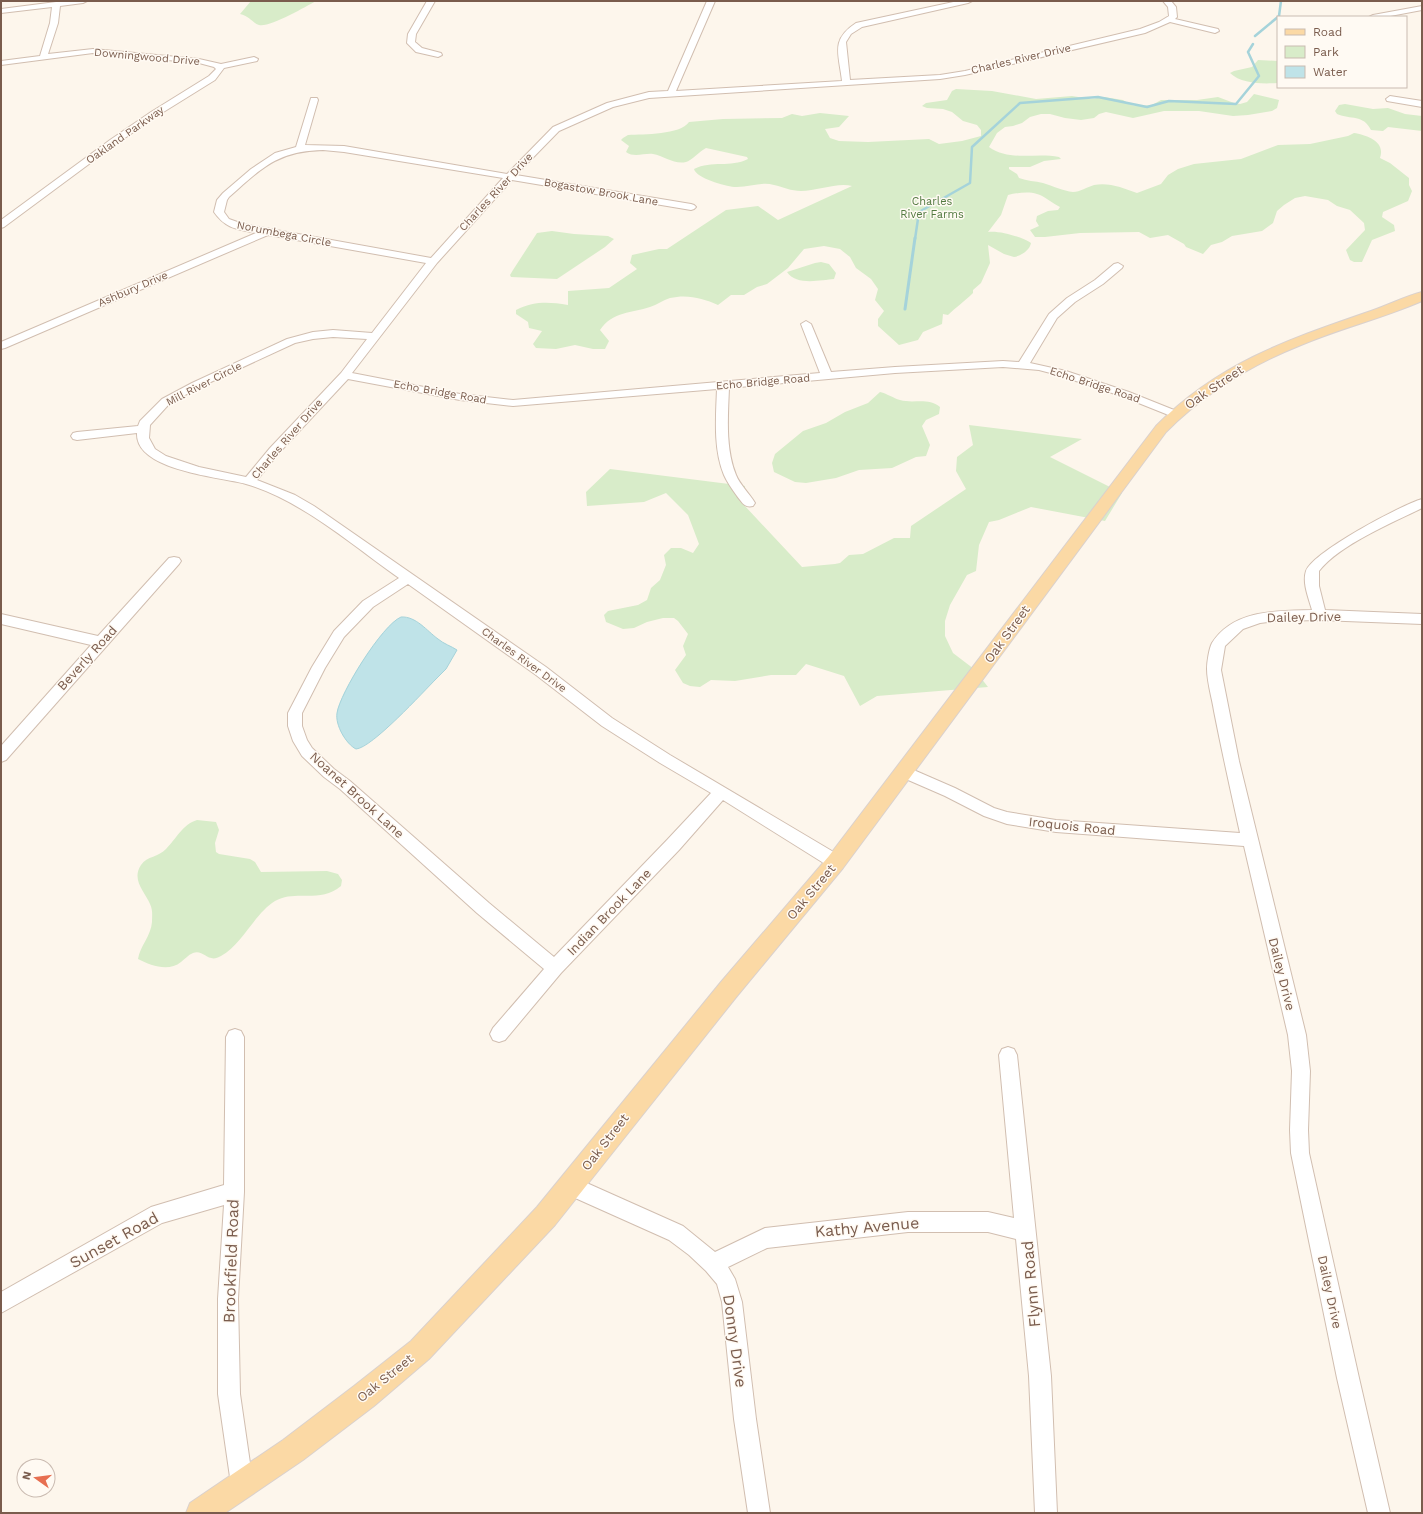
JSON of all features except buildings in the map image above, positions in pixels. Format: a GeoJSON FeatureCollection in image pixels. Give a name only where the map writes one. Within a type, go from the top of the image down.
{"type":"FeatureCollection","features":[{"type":"Feature","properties":{"kind":"main road","name":"Oak Street"},"geometry":{"type":"LineString","coordinates":[[200,1513],[293,1450],[364,1396],[420,1350],[546,1216],[660,1074],[836,862],[1066,554],[1161,429],[1175,414],[1253,361],[1294,343],[1422,296]]}},
{"type":"Feature","properties":{"kind":"street"},"geometry":{"type":"LineString","coordinates":[[1,11],[83,1]]}},
{"type":"Feature","properties":{"kind":"street"},"geometry":{"type":"LineString","coordinates":[[431,1],[412,34],[411,43],[419,50],[438,55]]}},
{"type":"Feature","properties":{"kind":"street"},"geometry":{"type":"LineString","coordinates":[[671,93],[711,1]]}},
{"type":"Feature","properties":{"kind":"street"},"geometry":{"type":"LineString","coordinates":[[846,82],[842,42],[850,30],[859,25],[953,2],[968,1]]}},
{"type":"Feature","properties":{"kind":"street"},"geometry":{"type":"LineString","coordinates":[[1167,1],[1173,11],[1173,17],[1170,20],[1215,31]]}},
{"type":"Feature","properties":{"kind":"street"},"geometry":{"type":"LineString","coordinates":[[1415,1],[1422,6]]}},
{"type":"Feature","properties":{"kind":"street"},"geometry":{"type":"LineString","coordinates":[[43,58],[54,23],[56,4]]}},
{"type":"Feature","properties":{"kind":"street"},"geometry":{"type":"LineString","coordinates":[[1377,16],[1422,6]]}},
{"type":"Feature","properties":{"kind":"street","name":"Charles River Drive"},"geometry":{"type":"LineString","coordinates":[[836,862],[665,759],[607,722],[541,671],[310,509],[291,498],[250,481],[274,451],[345,375],[433,261],[510,176],[556,129],[610,105],[639,97],[671,93],[940,77],[965,73],[1142,31],[1170,20]]}},
{"type":"Feature","properties":{"kind":"street","name":"Downingwood Drive"},"geometry":{"type":"LineString","coordinates":[[1,64],[93,51],[199,61],[220,67]]}},
{"type":"Feature","properties":{"kind":"street"},"geometry":{"type":"LineString","coordinates":[[220,67],[254,59]]}},
{"type":"Feature","properties":{"kind":"street","name":"Oakland Parkway"},"geometry":{"type":"LineString","coordinates":[[1,225],[113,142],[154,114],[212,78],[220,70],[220,67]]}},
{"type":"Feature","properties":{"kind":"street"},"geometry":{"type":"LineString","coordinates":[[1390,99],[1422,104]]}},
{"type":"Feature","properties":{"kind":"street"},"geometry":{"type":"LineString","coordinates":[[300,148],[314,100]]}},
{"type":"Feature","properties":{"kind":"street","name":"Norumbega Circle"},"geometry":{"type":"LineString","coordinates":[[433,261],[241,227],[226,221],[219,212],[222,200],[264,162],[290,150],[300,148],[328,147],[344,149],[510,176]]}},
{"type":"Feature","properties":{"kind":"street","name":"Bogastow Brook Lane"},"geometry":{"type":"LineString","coordinates":[[510,176],[691,207]]}},
{"type":"Feature","properties":{"kind":"street","name":"Ashbury Drive"},"geometry":{"type":"LineString","coordinates":[[1,346],[266,232]]}},
{"type":"Feature","properties":{"kind":"street"},"geometry":{"type":"LineString","coordinates":[[1023,365],[1053,316],[1071,300],[1099,282],[1118,266]]}},
{"type":"Feature","properties":{"kind":"street"},"geometry":{"type":"LineString","coordinates":[[806,324],[827,376]]}},
{"type":"Feature","properties":{"kind":"street","name":"Mill River Circle"},"geometry":{"type":"LineString","coordinates":[[143,429],[144,424],[166,401],[291,341],[306,336],[329,332],[342,332],[375,337]]}},
{"type":"Feature","properties":{"kind":"street","name":"Echo Bridge Road"},"geometry":{"type":"LineString","coordinates":[[345,375],[460,397],[513,403],[982,364],[1023,365],[1062,373],[1090,382],[1175,414]]}},
{"type":"Feature","properties":{"kind":"street"},"geometry":{"type":"LineString","coordinates":[[723,385],[722,408],[726,456],[730,474],[736,487],[749,503]]}},
{"type":"Feature","properties":{"kind":"street"},"geometry":{"type":"LineString","coordinates":[[77,436],[143,429],[143,438],[147,445],[160,457],[169,462],[200,471],[250,481]]}},
{"type":"Feature","properties":{"kind":"street"},"geometry":{"type":"LineString","coordinates":[[1320,615],[1315,600],[1312,571],[1319,561],[1345,544],[1422,503]]}},
{"type":"Feature","properties":{"kind":"street","name":"Beverly Road"},"geometry":{"type":"LineString","coordinates":[[1,756],[174,561]]}},
{"type":"Feature","properties":{"kind":"street","name":"Noanet Brook Lane"},"geometry":{"type":"LineString","coordinates":[[408,578],[368,604],[339,634],[319,667],[295,713],[295,726],[300,741],[307,752],[329,773],[345,785],[483,908],[556,968]]}},
{"type":"Feature","properties":{"kind":"street","name":"Dailey Drive"},"geometry":{"type":"LineString","coordinates":[[1379,1513],[1348,1378],[1300,1153],[1299,1130],[1301,1071],[1297,1035],[1231,761],[1214,670],[1218,645],[1238,626],[1258,618],[1320,615],[1422,619]]}},
{"type":"Feature","properties":{"kind":"street"},"geometry":{"type":"LineString","coordinates":[[1,619],[101,642]]}},
{"type":"Feature","properties":{"kind":"street","name":"Iroquois Road"},"geometry":{"type":"LineString","coordinates":[[904,772],[950,792],[989,812],[1019,820],[1056,826],[1250,840]]}},
{"type":"Feature","properties":{"kind":"street","name":"Indian Brook Lane"},"geometry":{"type":"LineString","coordinates":[[499,1034],[556,968],[674,845],[721,792]]}},
{"type":"Feature","properties":{"kind":"street","name":"Brookfield Road"},"geometry":{"type":"LineString","coordinates":[[235,1036],[234,1192],[228,1298],[229,1394],[242,1484]]}},
{"type":"Feature","properties":{"kind":"street","name":"Flynn Road"},"geometry":{"type":"LineString","coordinates":[[1008,1055],[1040,1376],[1046,1513]]}},
{"type":"Feature","properties":{"kind":"street","name":"Donny Drive"},"geometry":{"type":"LineString","coordinates":[[571,1186],[676,1233],[696,1248],[713,1264],[725,1279],[732,1302],[745,1419],[759,1513]]}},
{"type":"Feature","properties":{"kind":"street","name":"Sunset Road"},"geometry":{"type":"LineString","coordinates":[[1,1303],[158,1214],[234,1192]]}},
{"type":"Feature","properties":{"kind":"street","name":"Kathy Avenue"},"geometry":{"type":"LineString","coordinates":[[713,1264],[764,1238],[908,1222],[988,1222],[1026,1231]]}},
{"type":"Feature","properties":{"kind":"green space"},"geometry":{"type":"Polygon","coordinates":[[[251,1],[316,1],[271,23],[259,25],[246,16],[240,14],[251,1]]]}},
{"type":"Feature","properties":{"kind":"green space"},"geometry":{"type":"Polygon","coordinates":[[[1258,60],[1277,61],[1277,83],[1246,81],[1235,77],[1230,73],[1252,67],[1258,60]]]}},
{"type":"Feature","properties":{"kind":"green space","name":"Charles River Farms"},"geometry":{"type":"Polygon","coordinates":[[[956,89],[992,91],[1036,99],[1072,96],[1091,99],[1104,97],[1123,100],[1131,105],[1140,106],[1152,105],[1161,100],[1197,100],[1218,97],[1240,104],[1247,102],[1254,94],[1279,100],[1277,108],[1272,111],[1233,116],[1199,111],[1164,111],[1133,118],[1106,112],[1099,114],[1094,118],[1081,120],[1050,114],[1041,114],[1030,117],[1022,123],[1005,127],[997,133],[989,147],[997,152],[1014,155],[1059,157],[1061,159],[1044,161],[1030,167],[1009,167],[1009,169],[1017,174],[1019,178],[1043,183],[1062,190],[1076,192],[1094,185],[1105,184],[1137,193],[1161,184],[1168,175],[1178,169],[1194,164],[1241,159],[1278,145],[1310,144],[1348,136],[1354,133],[1369,137],[1378,143],[1381,152],[1380,158],[1390,163],[1409,178],[1409,185],[1412,191],[1408,201],[1383,212],[1382,217],[1394,225],[1395,231],[1372,240],[1362,262],[1354,262],[1350,260],[1346,250],[1365,230],[1364,223],[1350,210],[1337,206],[1328,200],[1305,196],[1295,198],[1277,211],[1273,223],[1262,231],[1232,236],[1222,242],[1211,245],[1203,254],[1186,247],[1184,244],[1168,235],[1150,238],[1139,232],[1080,233],[1035,237],[1030,230],[1039,226],[1036,221],[1037,216],[1048,211],[1058,210],[1060,207],[1034,193],[1008,195],[1001,215],[988,232],[1010,234],[1022,238],[1031,243],[1029,248],[1022,254],[1014,257],[1004,254],[988,245],[990,263],[981,283],[973,290],[973,293],[948,315],[943,314],[942,324],[923,332],[918,340],[899,345],[878,326],[878,319],[884,311],[875,300],[878,289],[871,279],[856,268],[850,257],[840,249],[824,246],[804,249],[788,268],[767,284],[757,287],[744,295],[731,295],[718,305],[707,300],[683,296],[667,299],[650,307],[617,316],[611,319],[600,330],[609,341],[605,349],[593,349],[575,345],[556,349],[536,348],[533,344],[542,331],[529,328],[528,322],[516,314],[516,310],[529,305],[554,303],[568,305],[568,291],[609,288],[637,269],[630,263],[632,255],[659,249],[667,249],[726,210],[758,206],[778,220],[852,186],[840,185],[801,191],[790,190],[769,184],[734,187],[705,178],[694,169],[701,166],[741,162],[748,159],[747,157],[706,148],[688,161],[682,163],[653,154],[632,155],[626,152],[629,146],[621,140],[628,135],[670,132],[684,126],[689,122],[723,119],[782,118],[792,114],[802,116],[820,113],[849,116],[839,127],[825,129],[830,138],[839,141],[868,142],[929,139],[939,144],[962,141],[981,136],[981,130],[977,125],[963,121],[952,112],[922,106],[926,103],[947,100],[952,91],[956,89]]]}},
{"type":"Feature","properties":{"kind":"green space"},"geometry":{"type":"Polygon","coordinates":[[[1345,104],[1373,109],[1388,108],[1405,114],[1422,116],[1422,131],[1388,127],[1383,131],[1371,130],[1368,125],[1360,119],[1337,114],[1335,111],[1339,105],[1345,104]]]}},
{"type":"Feature","properties":{"kind":"green space"},"geometry":{"type":"Polygon","coordinates":[[[552,231],[608,236],[614,239],[605,247],[557,279],[511,277],[510,275],[537,233],[552,231]]]}},
{"type":"Feature","properties":{"kind":"green space"},"geometry":{"type":"Polygon","coordinates":[[[821,262],[829,264],[836,273],[834,279],[802,281],[791,276],[787,272],[815,263],[821,262]]]}},
{"type":"Feature","properties":{"kind":"green space"},"geometry":{"type":"Polygon","coordinates":[[[880,392],[900,400],[926,401],[940,407],[939,414],[926,420],[922,426],[930,445],[926,456],[916,457],[892,468],[859,470],[836,478],[806,483],[795,482],[774,472],[772,463],[775,454],[803,431],[826,423],[845,412],[868,403],[880,392]]]}},
{"type":"Feature","properties":{"kind":"green space"},"geometry":{"type":"Polygon","coordinates":[[[969,425],[1082,439],[1050,457],[1122,493],[1105,521],[1031,507],[999,520],[989,522],[979,545],[976,571],[967,575],[950,605],[945,621],[945,636],[953,653],[974,669],[988,687],[877,696],[860,706],[844,676],[806,664],[796,675],[771,675],[735,681],[711,680],[700,687],[690,686],[683,683],[675,670],[686,655],[683,646],[688,634],[678,621],[674,618],[663,618],[647,622],[634,628],[623,629],[606,622],[604,615],[608,611],[638,605],[647,600],[651,588],[660,580],[666,565],[664,555],[671,548],[681,548],[693,553],[699,544],[688,515],[666,493],[644,502],[587,506],[586,492],[610,469],[745,486],[744,505],[802,567],[835,564],[840,563],[849,555],[863,554],[894,538],[910,538],[911,526],[966,489],[956,471],[957,457],[973,445],[969,425]]]}},
{"type":"Feature","properties":{"kind":"green space"},"geometry":{"type":"Polygon","coordinates":[[[197,820],[216,822],[219,830],[215,843],[216,852],[219,854],[250,859],[255,862],[261,872],[327,871],[338,874],[342,880],[341,886],[325,894],[291,896],[275,901],[261,913],[229,951],[217,958],[209,958],[197,952],[171,967],[154,966],[143,962],[138,959],[151,927],[152,908],[138,881],[138,870],[144,862],[163,852],[184,828],[197,820]]]}},
{"type":"Feature","properties":{"kind":"water"},"geometry":{"type":"Polygon","coordinates":[[[401,617],[406,617],[416,621],[440,641],[457,650],[446,669],[385,730],[364,746],[356,749],[352,747],[345,739],[339,728],[337,713],[340,703],[363,660],[383,633],[401,617]]]}},
{"type":"Feature","properties":{"kind":"waterway"},"geometry":{"type":"LineString","coordinates":[[1279,16],[1281,1]]}},
{"type":"Feature","properties":{"kind":"waterway"},"geometry":{"type":"LineString","coordinates":[[1255,36],[1277,18]]}},
{"type":"Feature","properties":{"kind":"waterway"},"geometry":{"type":"LineString","coordinates":[[915,239],[919,212],[970,183],[972,147],[1020,103],[1098,97],[1147,107],[1169,101],[1236,104],[1259,76],[1248,52],[1253,44]]}},
{"type":"Feature","properties":{"kind":"waterway"},"geometry":{"type":"LineString","coordinates":[[905,309],[915,238]]}}]}
